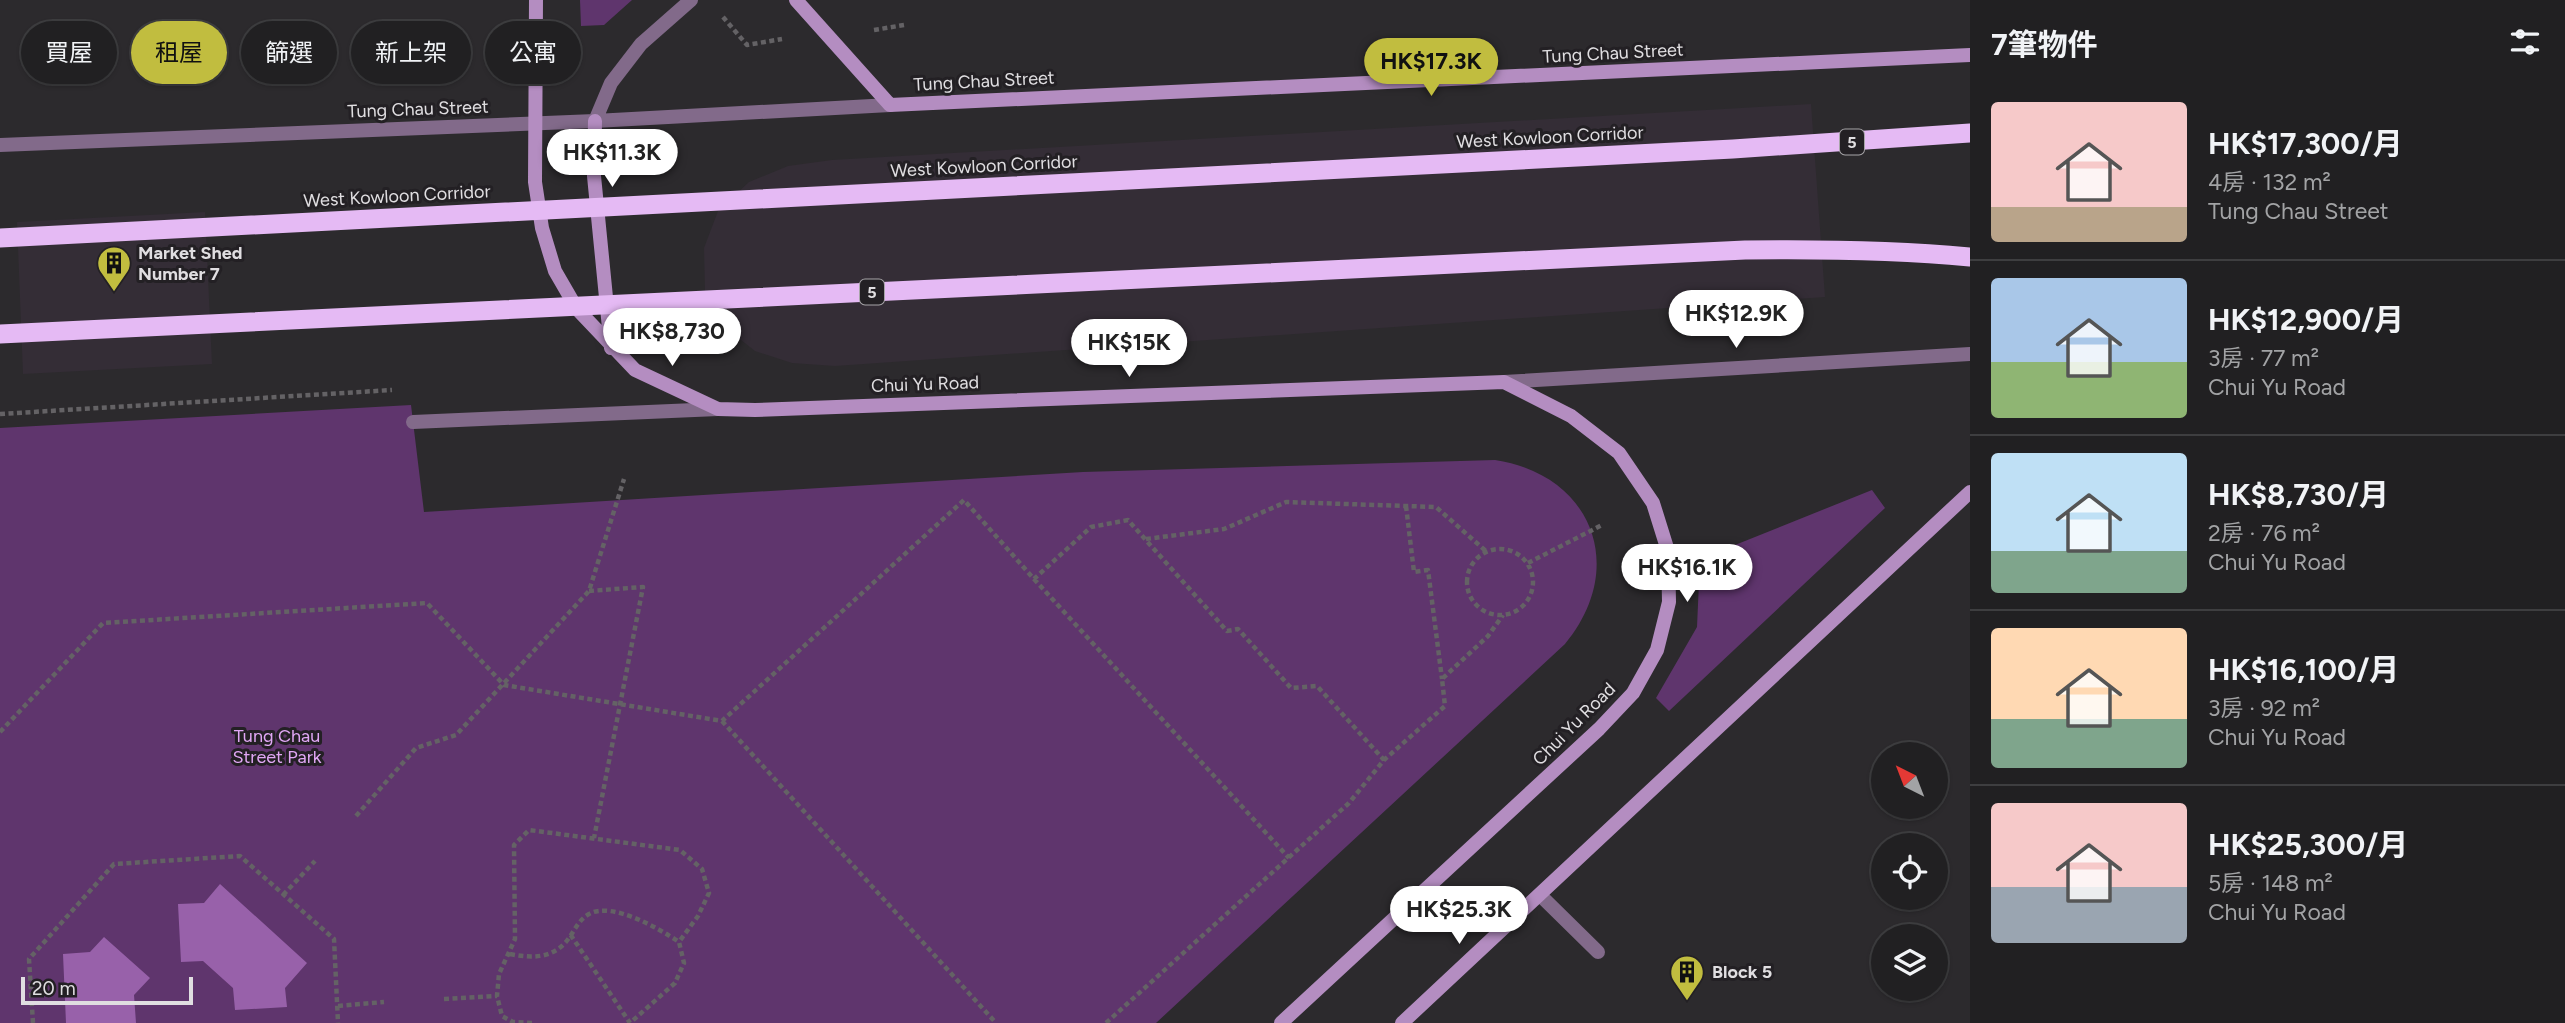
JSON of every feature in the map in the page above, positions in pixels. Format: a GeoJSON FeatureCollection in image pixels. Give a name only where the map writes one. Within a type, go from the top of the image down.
{"type":"FeatureCollection","features":[{"type":"Feature","properties":{"kind":"highway","name":"West Kowloon Corridor"},"geometry":{"type":"LineString","coordinates":[[0,238],[1691,151],[1970,133]]}},
{"type":"Feature","properties":{"kind":"highway","name":"5"},"geometry":{"type":"LineString","coordinates":[[0,334],[1745,250],[1840,249],[1970,257]]}},
{"type":"Feature","properties":{"kind":"main road","name":"Chui Yu Road"},"geometry":{"type":"LineString","coordinates":[[536,0],[535,182],[542,228],[555,271],[576,309],[635,370],[718,409],[1504,382],[1571,416],[1619,453],[1653,503],[1668,551],[1669,602],[1657,650],[1633,693],[1599,729],[1281,1023]]}},
{"type":"Feature","properties":{"kind":"main road"},"geometry":{"type":"LineString","coordinates":[[796,0],[890,105]]}},
{"type":"Feature","properties":{"kind":"main road","name":"Tung Chau Street"},"geometry":{"type":"LineString","coordinates":[[890,105],[1970,55]]}},
{"type":"Feature","properties":{"kind":"main road"},"geometry":{"type":"LineString","coordinates":[[595,121],[594,176],[611,348]]}},
{"type":"Feature","properties":{"kind":"main road"},"geometry":{"type":"LineString","coordinates":[[1412,1020],[1540,895],[1970,492]]}},
{"type":"Feature","properties":{"kind":"street"},"geometry":{"type":"LineString","coordinates":[[595,121],[611,83],[633,54],[691,0]]}},
{"type":"Feature","properties":{"kind":"street","name":"Tung Chau Street"},"geometry":{"type":"LineString","coordinates":[[0,145],[536,124],[890,105]]}},
{"type":"Feature","properties":{"kind":"street","name":"Chui Yu Road"},"geometry":{"type":"LineString","coordinates":[[1504,382],[1970,354]]}},
{"type":"Feature","properties":{"kind":"street"},"geometry":{"type":"LineString","coordinates":[[413,422],[718,409]]}},
{"type":"Feature","properties":{"kind":"street"},"geometry":{"type":"LineString","coordinates":[[1540,895],[1598,952]]}},
{"type":"Feature","properties":{"kind":"path"},"geometry":{"type":"LineString","coordinates":[[0,414],[398,390]]}},
{"type":"Feature","properties":{"kind":"path"},"geometry":{"type":"LineString","coordinates":[[356,816],[416,748],[456,735],[589,591],[624,479]]}},
{"type":"Feature","properties":{"kind":"path"},"geometry":{"type":"LineString","coordinates":[[722,721],[964,500],[1289,858]]}},
{"type":"Feature","properties":{"kind":"path"},"geometry":{"type":"LineString","coordinates":[[1145,539],[1224,529],[1286,502],[1436,507],[1487,552]]}},
{"type":"Feature","properties":{"kind":"path"},"geometry":{"type":"LineString","coordinates":[[1106,1023],[1349,803],[1384,760],[1445,706],[1428,570],[1415,572],[1406,506]]}},
{"type":"Feature","properties":{"kind":"path"},"geometry":{"type":"LineString","coordinates":[[1034,579],[1091,527],[1128,520],[1227,631],[1238,629],[1291,688],[1317,685],[1384,760]]}},
{"type":"Feature","properties":{"kind":"path"},"geometry":{"type":"LineString","coordinates":[[1528,563],[1602,524]]}},
{"type":"Feature","properties":{"kind":"path"},"geometry":{"type":"LineString","coordinates":[[1498,549],[1509,551],[1520,555],[1528,563],[1533,581],[1528,600],[1521,608],[1503,615],[1491,614],[1480,608],[1468,590],[1470,568],[1477,558],[1487,552],[1498,549]]}},
{"type":"Feature","properties":{"kind":"path"},"geometry":{"type":"LineString","coordinates":[[589,591],[643,587],[594,838]]}},
{"type":"Feature","properties":{"kind":"path"},"geometry":{"type":"LineString","coordinates":[[0,732],[103,623],[427,603],[505,685],[722,721],[996,1023]]}},
{"type":"Feature","properties":{"kind":"path"},"geometry":{"type":"LineString","coordinates":[[1442,679],[1488,636],[1503,615]]}},
{"type":"Feature","properties":{"kind":"path"},"geometry":{"type":"LineString","coordinates":[[532,1023],[513,1022],[502,1016],[497,996],[499,974],[510,954],[514,939],[514,845],[529,830],[680,850],[702,869],[709,893],[698,916],[679,942]]}},
{"type":"Feature","properties":{"kind":"path"},"geometry":{"type":"LineString","coordinates":[[33,1023],[29,959],[114,864],[240,856],[334,939],[338,1023]]}},
{"type":"Feature","properties":{"kind":"path"},"geometry":{"type":"LineString","coordinates":[[283,895],[315,861]]}},
{"type":"Feature","properties":{"kind":"path"},"geometry":{"type":"LineString","coordinates":[[510,954],[529,958],[548,955],[565,943],[570,934],[576,925],[591,912],[611,910],[661,929],[679,942],[684,963],[675,983],[630,1023],[570,934]]}},
{"type":"Feature","properties":{"kind":"path"},"geometry":{"type":"LineString","coordinates":[[444,999],[497,996]]}},
{"type":"Feature","properties":{"kind":"path"},"geometry":{"type":"LineString","coordinates":[[338,1006],[384,1002]]}},
{"type":"Feature","properties":{"kind":"shaded area"},"geometry":{"type":"Polygon","coordinates":[[[1811,104],[1825,297],[835,366],[792,363],[755,351],[722,325],[705,291],[704,248],[718,211],[749,182],[788,166],[832,160],[1811,104]]]}},
{"type":"Feature","properties":{"kind":"shaded area","name":"Market Shed Number 7"},"geometry":{"type":"Polygon","coordinates":[[[205,212],[212,364],[23,374],[17,222],[205,212]]]}},
{"type":"Feature","properties":{"kind":"shaded area"},"geometry":{"type":"Polygon","coordinates":[[[220,884],[307,963],[285,988],[287,1007],[235,1010],[233,988],[203,961],[181,962],[178,904],[204,903],[220,884]]]}},
{"type":"Feature","properties":{"kind":"shaded area"},"geometry":{"type":"Polygon","coordinates":[[[104,937],[150,978],[134,995],[136,1023],[66,1023],[63,954],[90,952],[104,937]]]}},
{"type":"Feature","properties":{"kind":"green space"},"geometry":{"type":"Polygon","coordinates":[[[580,0],[632,0],[604,25],[581,26],[580,0]]]}},
{"type":"Feature","properties":{"kind":"green space","name":"Tung Chau Street Park"},"geometry":{"type":"Polygon","coordinates":[[[411,405],[424,512],[1083,472],[1495,460],[1529,469],[1556,484],[1577,505],[1590,529],[1596,556],[1594,585],[1584,615],[1565,644],[1156,1023],[0,1023],[0,428],[411,405]]]}},
{"type":"Feature","properties":{"kind":"green space"},"geometry":{"type":"Polygon","coordinates":[[[1872,490],[1885,508],[1669,711],[1656,698],[1697,627],[1700,559],[1872,490]]]}},
{"type":"Feature","properties":{"kind":"place","name":"Market Shed Number 7"},"geometry":{"type":"Point","coordinates":[114,293]}},
{"type":"Feature","properties":{"kind":"place","name":"Block 5"},"geometry":{"type":"Point","coordinates":[1687,1002]}}]}
